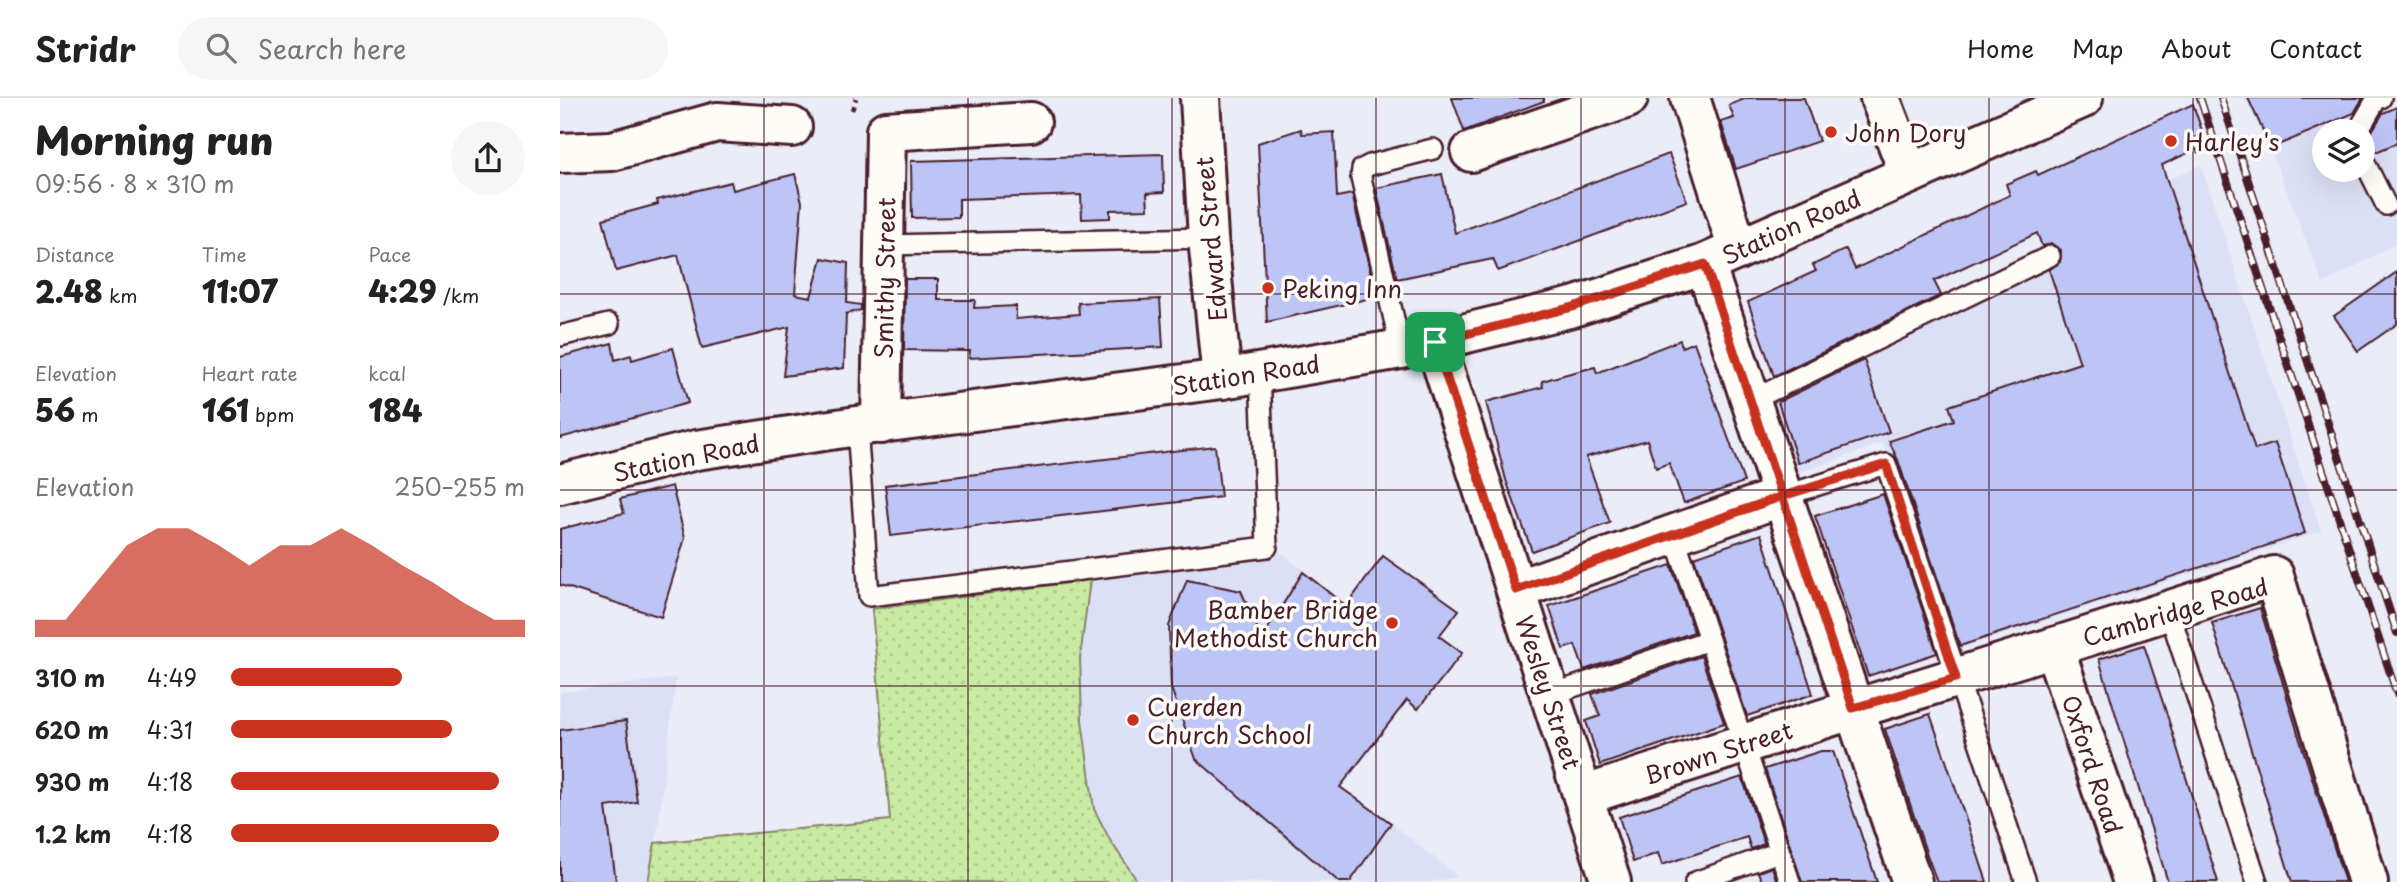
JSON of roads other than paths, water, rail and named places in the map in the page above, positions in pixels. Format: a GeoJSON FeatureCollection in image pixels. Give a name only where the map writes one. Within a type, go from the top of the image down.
{"type":"FeatureCollection","features":[{"type":"Feature","properties":{"kind":"street","name":"Edward Street"},"geometry":{"type":"LineString","coordinates":[[1200,98],[1208,238],[1222,379]]}},
{"type":"Feature","properties":{"kind":"street"},"geometry":{"type":"LineString","coordinates":[[1471,152],[1628,98]]}},
{"type":"Feature","properties":{"kind":"street"},"geometry":{"type":"LineString","coordinates":[[1690,98],[1750,401],[1912,882]]}},
{"type":"Feature","properties":{"kind":"street"},"geometry":{"type":"LineString","coordinates":[[1880,98],[1909,173]]}},
{"type":"Feature","properties":{"kind":"street","name":"Station Road"},"geometry":{"type":"LineString","coordinates":[[560,484],[696,450],[1222,379],[1418,346],[1573,307],[1721,257],[2083,98]]}},
{"type":"Feature","properties":{"kind":"street"},"geometry":{"type":"LineString","coordinates":[[560,153],[612,151],[715,110],[792,127]]}},
{"type":"Feature","properties":{"kind":"street","name":"Smithy Street"},"geometry":{"type":"LineString","coordinates":[[869,425],[885,245],[886,131],[1030,110]]}},
{"type":"Feature","properties":{"kind":"street","name":"Wesley Street"},"geometry":{"type":"LineString","coordinates":[[1418,346],[1516,590],[1611,882]]}},
{"type":"Feature","properties":{"kind":"street"},"geometry":{"type":"LineString","coordinates":[[1516,590],[1783,496]]}},
{"type":"Feature","properties":{"kind":"street","name":"Cambridge Road"},"geometry":{"type":"LineString","coordinates":[[1853,708],[1956,678],[2274,576],[2368,882]]}},
{"type":"Feature","properties":{"kind":"street","name":"Oxford Road"},"geometry":{"type":"LineString","coordinates":[[2054,647],[2133,882]]}},
{"type":"Feature","properties":{"kind":"street","name":"Brown Street"},"geometry":{"type":"LineString","coordinates":[[1583,796],[1853,708]]}},
{"type":"Feature","properties":{"kind":"lane"},"geometry":{"type":"LineString","coordinates":[[2365,119],[2377,99]]}},
{"type":"Feature","properties":{"kind":"lane"},"geometry":{"type":"LineString","coordinates":[[1418,346],[1361,178],[1362,169],[1370,165],[1433,149]]}},
{"type":"Feature","properties":{"kind":"lane"},"geometry":{"type":"LineString","coordinates":[[2374,182],[2386,205]]}},
{"type":"Feature","properties":{"kind":"lane"},"geometry":{"type":"LineString","coordinates":[[885,245],[1208,238]]}},
{"type":"Feature","properties":{"kind":"lane"},"geometry":{"type":"LineString","coordinates":[[1750,401],[2050,256]]}},
{"type":"Feature","properties":{"kind":"lane"},"geometry":{"type":"LineString","coordinates":[[560,336],[609,324]]}},
{"type":"Feature","properties":{"kind":"lane"},"geometry":{"type":"LineString","coordinates":[[869,425],[869,596],[1267,547],[1260,373]]}},
{"type":"Feature","properties":{"kind":"lane"},"geometry":{"type":"LineString","coordinates":[[1783,496],[1886,464],[2026,882]]}},
{"type":"Feature","properties":{"kind":"lane"},"geometry":{"type":"LineString","coordinates":[[1674,535],[1790,882]]}},
{"type":"Feature","properties":{"kind":"lane"},"geometry":{"type":"LineString","coordinates":[[2169,611],[2257,882]]}},
{"type":"Feature","properties":{"kind":"lane"},"geometry":{"type":"LineString","coordinates":[[1550,695],[1709,640]]}},
{"type":"Feature","properties":{"kind":"lane"},"geometry":{"type":"LineString","coordinates":[[1695,882],[1779,852]]}},
{"type":"Feature","properties":{"kind":"railway"},"geometry":{"type":"LineString","coordinates":[[2200,98],[2397,694]]}},
{"type":"Feature","properties":{"kind":"railway"},"geometry":{"type":"LineString","coordinates":[[2221,98],[2397,633]]}},
{"type":"Feature","properties":{"kind":"place","name":"John Dory"},"geometry":{"type":"Point","coordinates":[1831,132]}},
{"type":"Feature","properties":{"kind":"place","name":"Harley's"},"geometry":{"type":"Point","coordinates":[2171,141]}},
{"type":"Feature","properties":{"kind":"place","name":"Peking Inn"},"geometry":{"type":"Point","coordinates":[1268,288]}},
{"type":"Feature","properties":{"kind":"place","name":"Bamber Bridge Methodist Church"},"geometry":{"type":"Point","coordinates":[1392,623]}},
{"type":"Feature","properties":{"kind":"place","name":"Cuerden Church School"},"geometry":{"type":"Point","coordinates":[1133,720]}}]}
